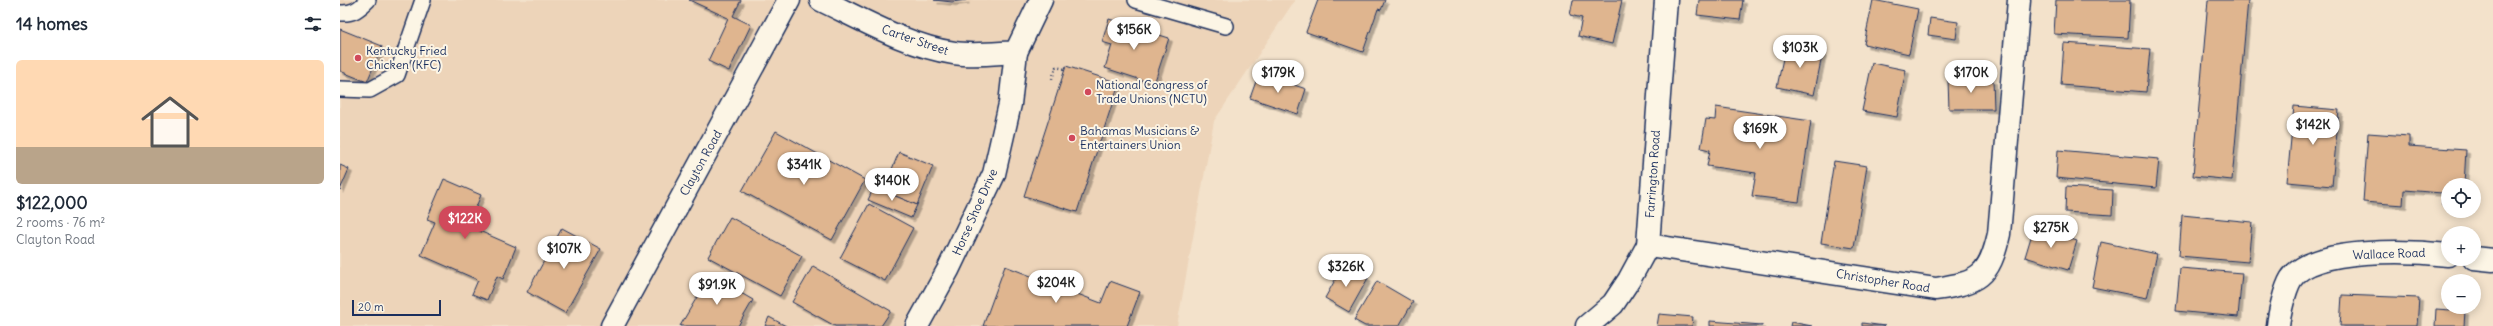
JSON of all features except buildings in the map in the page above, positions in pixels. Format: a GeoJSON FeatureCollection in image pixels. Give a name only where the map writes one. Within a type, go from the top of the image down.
{"type":"FeatureCollection","features":[{"type":"Feature","properties":{"kind":"street","name":"Clayton Road"},"geometry":{"type":"LineString","coordinates":[[612,326],[789,0]]}},
{"type":"Feature","properties":{"kind":"street","name":"Carter Street"},"geometry":{"type":"LineString","coordinates":[[821,0],[878,28],[922,44],[954,53],[1016,52]]}},
{"type":"Feature","properties":{"kind":"street","name":"Horse Shoe Drive"},"geometry":{"type":"LineString","coordinates":[[917,326],[948,270],[994,174],[1010,104],[1016,52],[1040,0]]}},
{"type":"Feature","properties":{"kind":"street","name":"Farrington Road"},"geometry":{"type":"LineString","coordinates":[[1586,326],[1613,304],[1629,280],[1648,245],[1666,0]]}},
{"type":"Feature","properties":{"kind":"street","name":"Christopher Road"},"geometry":{"type":"LineString","coordinates":[[1648,245],[1936,289],[1962,285],[1981,276],[1993,260],[1999,234],[2019,0]]}},
{"type":"Feature","properties":{"kind":"street","name":"Wallace Road"},"geometry":{"type":"LineString","coordinates":[[2278,326],[2292,278],[2308,265],[2331,258],[2377,252],[2441,255]]}},
{"type":"Feature","properties":{"kind":"street"},"geometry":{"type":"LineString","coordinates":[[2481,259],[2493,260]]}},
{"type":"Feature","properties":{"kind":"lane"},"geometry":{"type":"LineString","coordinates":[[340,13],[349,14],[358,10],[368,0]]}},
{"type":"Feature","properties":{"kind":"lane"},"geometry":{"type":"LineString","coordinates":[[340,89],[370,90],[397,75],[423,0]]}},
{"type":"Feature","properties":{"kind":"lane"},"geometry":{"type":"LineString","coordinates":[[1136,0],[1226,26]]}},
{"type":"Feature","properties":{"kind":"path"},"geometry":{"type":"LineString","coordinates":[[1052,79],[1056,67],[1065,69]]}},
{"type":"Feature","properties":{"kind":"shaded area"},"geometry":{"type":"Polygon","coordinates":[[[340,0],[1295,0],[1214,121],[1177,326],[340,326],[340,0]]]}},
{"type":"Feature","properties":{"kind":"place","name":"Kentucky Fried Chicken (KFC)"},"geometry":{"type":"Point","coordinates":[358,58]}},
{"type":"Feature","properties":{"kind":"place","name":"National Congress of Trade Unions (NCTU)"},"geometry":{"type":"Point","coordinates":[1088,92]}},
{"type":"Feature","properties":{"kind":"place","name":"Bahamas Musicians & Entertainers Union"},"geometry":{"type":"Point","coordinates":[1072,138]}}]}
